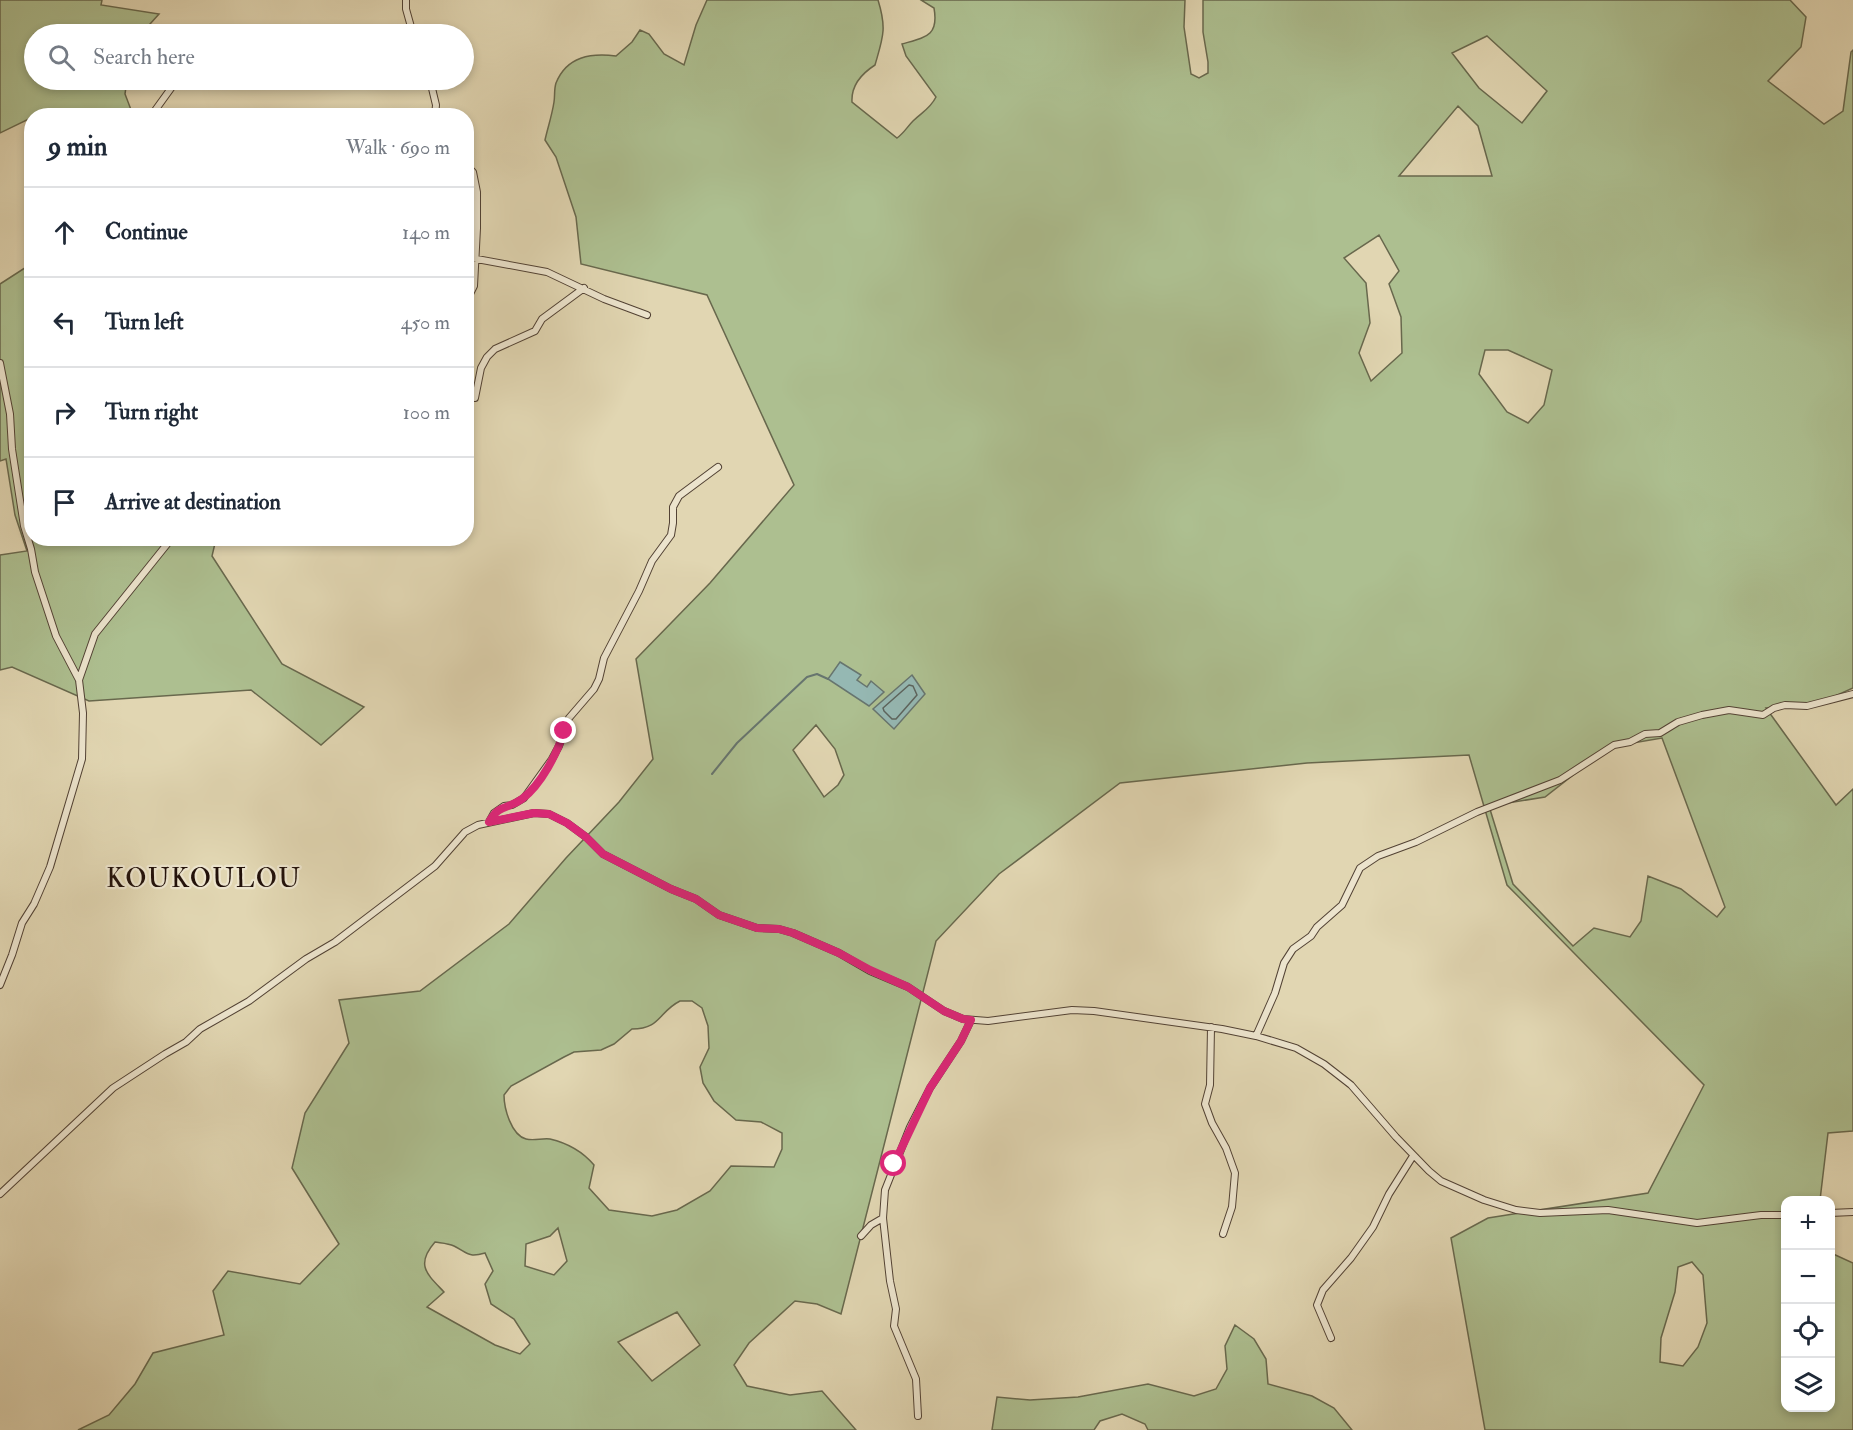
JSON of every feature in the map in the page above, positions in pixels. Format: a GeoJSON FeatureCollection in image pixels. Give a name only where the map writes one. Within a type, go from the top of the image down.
{"type":"FeatureCollection","features":[{"type":"Feature","properties":{"kind":"street"},"geometry":{"type":"LineString","coordinates":[[406,0],[410,24]]}},
{"type":"Feature","properties":{"kind":"street"},"geometry":{"type":"LineString","coordinates":[[157,108],[170,90]]}},
{"type":"Feature","properties":{"kind":"street"},"geometry":{"type":"LineString","coordinates":[[432,90],[436,108]]}},
{"type":"Feature","properties":{"kind":"street"},"geometry":{"type":"LineString","coordinates":[[474,177],[477,192],[474,286]]}},
{"type":"Feature","properties":{"kind":"street"},"geometry":{"type":"LineString","coordinates":[[476,259],[547,272],[604,299],[647,315]]}},
{"type":"Feature","properties":{"kind":"street"},"geometry":{"type":"LineString","coordinates":[[475,398],[481,368],[487,357],[495,349],[536,331],[542,319],[584,288]]}},
{"type":"Feature","properties":{"kind":"street"},"geometry":{"type":"LineString","coordinates":[[0,363],[10,414],[12,449],[24,520]]}},
{"type":"Feature","properties":{"kind":"street"},"geometry":{"type":"LineString","coordinates":[[489,822],[494,813],[504,806],[513,805],[524,798],[552,759],[569,718],[594,689],[604,658],[652,561],[671,535],[673,507],[679,496],[718,467]]}},
{"type":"Feature","properties":{"kind":"street"},"geometry":{"type":"LineString","coordinates":[[0,985],[22,923],[34,904],[50,867],[82,759],[83,713],[79,680],[56,636],[35,572],[29,546]]}},
{"type":"Feature","properties":{"kind":"street"},"geometry":{"type":"LineString","coordinates":[[79,680],[94,634],[166,546]]}},
{"type":"Feature","properties":{"kind":"street"},"geometry":{"type":"LineString","coordinates":[[1256,1036],[1275,993],[1284,963],[1293,950],[1342,906],[1360,868],[1378,856],[1416,842],[1477,812],[1560,780],[1614,745],[1630,742],[1645,734],[1660,733],[1678,722],[1729,710],[1763,715],[1774,708],[1785,705],[1807,706],[1853,694]]}},
{"type":"Feature","properties":{"kind":"street"},"geometry":{"type":"LineString","coordinates":[[0,1194],[113,1088],[186,1042],[200,1029],[249,1001],[306,959],[335,942],[435,866],[465,832],[478,825],[534,813],[549,814],[567,823],[603,854],[671,889],[696,899],[719,915],[757,928],[779,929],[793,933],[908,987],[944,1011],[963,1019],[988,1021],[1072,1010],[1211,1027],[1256,1036],[1296,1048],[1351,1085],[1413,1156],[1441,1181],[1484,1200],[1516,1210],[1558,1213],[1608,1210],[1697,1223],[1761,1215],[1781,1215]]}},
{"type":"Feature","properties":{"kind":"street"},"geometry":{"type":"LineString","coordinates":[[918,1416],[916,1379],[894,1326],[896,1309],[890,1281],[883,1218],[885,1190],[910,1127],[930,1088],[961,1041],[971,1020]]}},
{"type":"Feature","properties":{"kind":"street"},"geometry":{"type":"LineString","coordinates":[[1211,1027],[1210,1085],[1205,1104],[1235,1173],[1232,1207],[1223,1234]]}},
{"type":"Feature","properties":{"kind":"street"},"geometry":{"type":"LineString","coordinates":[[1332,1338],[1317,1305],[1323,1290],[1351,1258],[1373,1227],[1389,1194],[1413,1156]]}},
{"type":"Feature","properties":{"kind":"street"},"geometry":{"type":"LineString","coordinates":[[1835,1213],[1853,1212]]}},
{"type":"Feature","properties":{"kind":"street"},"geometry":{"type":"LineString","coordinates":[[861,1236],[871,1225],[883,1218]]}},
{"type":"Feature","properties":{"kind":"green space"},"geometry":{"type":"Polygon","coordinates":[[[0,0],[102,0],[101,5],[159,14],[150,24],[24,24],[24,90],[126,90],[130,108],[24,108],[24,121],[0,133],[0,0]]]}},
{"type":"Feature","properties":{"kind":"green space"},"geometry":{"type":"Polygon","coordinates":[[[707,0],[878,0],[883,26],[880,47],[875,65],[861,76],[855,85],[852,102],[897,138],[936,97],[906,56],[902,44],[924,37],[932,30],[935,17],[934,8],[921,0],[1185,0],[1184,27],[1191,74],[1199,78],[1208,73],[1203,32],[1203,0],[1790,0],[1806,17],[1801,47],[1768,81],[1824,124],[1843,111],[1853,50],[1853,688],[1811,707],[1766,708],[1836,805],[1853,789],[1853,1131],[1828,1133],[1820,1196],[1781,1196],[1781,1412],[1835,1412],[1835,1255],[1853,1263],[1853,1430],[1485,1430],[1451,1238],[1488,1218],[1648,1193],[1704,1085],[1507,885],[1469,755],[1307,763],[1120,783],[999,874],[936,941],[841,1314],[817,1304],[795,1301],[749,1343],[734,1365],[747,1386],[790,1395],[822,1391],[856,1430],[78,1430],[109,1415],[135,1384],[153,1353],[224,1335],[213,1291],[228,1271],[300,1284],[339,1244],[292,1168],[305,1113],[349,1043],[339,1000],[420,991],[509,924],[566,858],[619,802],[653,759],[636,659],[710,583],[794,485],[707,295],[581,264],[576,217],[556,157],[545,140],[556,83],[566,67],[573,62],[589,56],[616,56],[632,42],[640,30],[649,34],[664,54],[684,65],[696,25],[707,0]],[[1487,36],[1452,53],[1479,88],[1522,123],[1547,91],[1487,36]],[[1458,106],[1399,176],[1492,176],[1478,126],[1458,106]],[[1379,235],[1344,258],[1366,283],[1370,323],[1359,353],[1371,381],[1402,353],[1401,317],[1389,284],[1399,271],[1379,235]],[[1485,350],[1479,374],[1507,412],[1528,423],[1544,405],[1552,370],[1508,350],[1485,350]],[[816,725],[793,750],[824,797],[838,785],[844,775],[835,749],[816,725]],[[1662,738],[1609,747],[1545,797],[1489,806],[1513,884],[1573,946],[1594,928],[1630,937],[1641,921],[1648,876],[1681,889],[1717,917],[1725,907],[1662,738]],[[680,1001],[649,1026],[632,1029],[614,1044],[601,1050],[574,1052],[511,1086],[504,1095],[509,1120],[521,1136],[529,1140],[550,1139],[562,1143],[590,1160],[594,1165],[589,1188],[609,1210],[652,1216],[677,1210],[710,1191],[731,1166],[774,1167],[782,1149],[782,1133],[761,1122],[736,1120],[714,1101],[703,1083],[700,1067],[709,1048],[708,1026],[702,1008],[692,1001],[680,1001]],[[558,1228],[550,1236],[526,1244],[525,1266],[554,1275],[567,1261],[558,1228]],[[435,1242],[426,1257],[428,1274],[444,1292],[427,1307],[495,1345],[520,1354],[530,1344],[514,1319],[491,1304],[485,1284],[493,1271],[485,1253],[471,1255],[452,1245],[435,1242]],[[1692,1262],[1678,1267],[1675,1292],[1661,1338],[1660,1362],[1683,1366],[1698,1347],[1707,1323],[1703,1275],[1692,1262]],[[677,1312],[618,1342],[652,1381],[700,1345],[677,1312]]]}},
{"type":"Feature","properties":{"kind":"green space"},"geometry":{"type":"Polygon","coordinates":[[[24,269],[24,542],[15,515],[6,459],[0,461],[0,284],[24,269]]]}},
{"type":"Feature","properties":{"kind":"green space"},"geometry":{"type":"Polygon","coordinates":[[[25,546],[214,546],[212,556],[282,664],[364,707],[321,745],[251,690],[89,701],[12,667],[0,670],[0,555],[27,551],[25,546]]]}},
{"type":"Feature","properties":{"kind":"green space"},"geometry":{"type":"Polygon","coordinates":[[[1235,1325],[1254,1339],[1266,1359],[1268,1384],[1312,1396],[1334,1408],[1352,1430],[1148,1430],[1145,1424],[1122,1414],[1100,1421],[1094,1430],[992,1430],[997,1397],[1030,1400],[1078,1397],[1148,1384],[1194,1396],[1216,1389],[1227,1369],[1225,1346],[1235,1325]]]}},
{"type":"Feature","properties":{"kind":"water"},"geometry":{"type":"Polygon","coordinates":[[[840,662],[861,675],[857,680],[867,687],[871,681],[884,692],[869,706],[828,679],[840,662]]]}},
{"type":"Feature","properties":{"kind":"water"},"geometry":{"type":"Polygon","coordinates":[[[912,675],[925,694],[894,729],[873,709],[912,675]]]}},
{"type":"Feature","properties":{"kind":"waterway"},"geometry":{"type":"LineString","coordinates":[[712,774],[737,743],[807,677],[817,674],[828,679]]}},
{"type":"Feature","properties":{"kind":"district","name":"KOUKOULOU"},"geometry":{"type":"Point","coordinates":[204,878]}},
{"type":"Feature","properties":{"kind":"route"},"geometry":{"type":"LineString","coordinates":[[564,731],[552,759],[524,798],[513,805],[504,806],[494,813],[489,822],[534,813],[549,814],[567,823],[586,837],[603,854],[671,889],[696,899],[719,915],[757,928],[779,929],[793,933],[908,987],[944,1011],[971,1020],[961,1041],[930,1088],[894,1164]]}}]}
